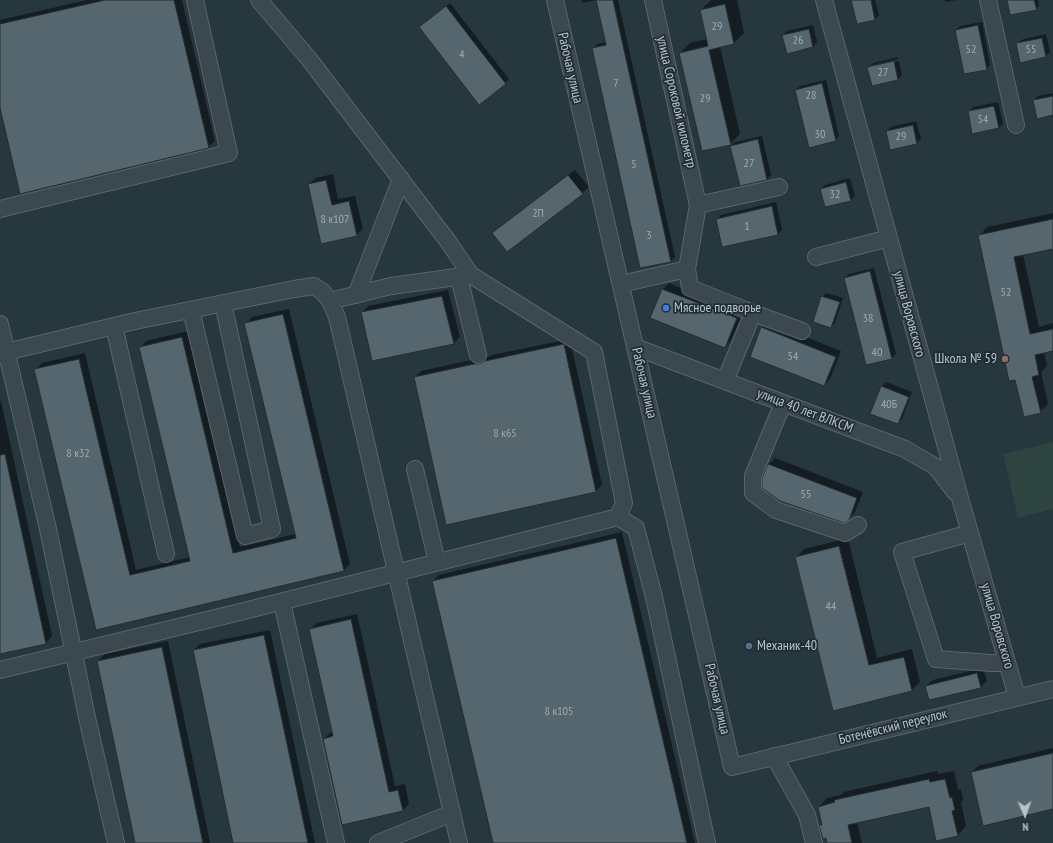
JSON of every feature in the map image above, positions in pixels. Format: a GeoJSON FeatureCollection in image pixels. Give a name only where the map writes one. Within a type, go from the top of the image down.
{"type":"FeatureCollection","features":[{"type":"Feature","properties":{"kind":"street"},"geometry":{"type":"LineString","coordinates":[[0,209],[229,153],[195,0]]}},
{"type":"Feature","properties":{"kind":"street"},"geometry":{"type":"LineString","coordinates":[[259,0],[309,58],[447,240],[465,276],[478,355]]}},
{"type":"Feature","properties":{"kind":"street","name":"Рабочая улица"},"geometry":{"type":"LineString","coordinates":[[555,0],[732,767]]}},
{"type":"Feature","properties":{"kind":"street","name":"улица Сороковой километр"},"geometry":{"type":"LineString","coordinates":[[653,0],[698,205]]}},
{"type":"Feature","properties":{"kind":"street","name":"улица Воровского"},"geometry":{"type":"LineString","coordinates":[[824,0],[960,498],[1017,697]]}},
{"type":"Feature","properties":{"kind":"street"},"geometry":{"type":"LineString","coordinates":[[988,0],[1016,125]]}},
{"type":"Feature","properties":{"kind":"street"},"geometry":{"type":"LineString","coordinates":[[356,295],[401,179]]}},
{"type":"Feature","properties":{"kind":"street"},"geometry":{"type":"LineString","coordinates":[[779,187],[698,205],[688,269],[690,288],[802,331]]}},
{"type":"Feature","properties":{"kind":"street"},"geometry":{"type":"LineString","coordinates":[[816,257],[889,238]]}},
{"type":"Feature","properties":{"kind":"street"},"geometry":{"type":"LineString","coordinates":[[620,284],[688,269]]}},
{"type":"Feature","properties":{"kind":"street"},"geometry":{"type":"LineString","coordinates":[[330,301],[391,286],[465,276],[594,352],[624,503],[618,517]]}},
{"type":"Feature","properties":{"kind":"street"},"geometry":{"type":"LineString","coordinates":[[3,353],[114,326],[294,289],[314,286],[323,292],[330,301],[337,317],[459,843]]}},
{"type":"Feature","properties":{"kind":"street"},"geometry":{"type":"LineString","coordinates":[[191,310],[244,536],[272,529],[223,303]]}},
{"type":"Feature","properties":{"kind":"street"},"geometry":{"type":"LineString","coordinates":[[724,381],[753,313]]}},
{"type":"Feature","properties":{"kind":"street"},"geometry":{"type":"LineString","coordinates":[[0,324],[3,353],[48,529],[88,722],[116,843]]}},
{"type":"Feature","properties":{"kind":"street"},"geometry":{"type":"LineString","coordinates":[[114,326],[166,554]]}},
{"type":"Feature","properties":{"kind":"street","name":"улица 40 лет ВЛКСМ"},"geometry":{"type":"LineString","coordinates":[[635,347],[905,449],[936,467],[960,498]]}},
{"type":"Feature","properties":{"kind":"street"},"geometry":{"type":"LineString","coordinates":[[783,403],[753,476],[753,494],[776,510],[845,533],[858,525]]}},
{"type":"Feature","properties":{"kind":"street"},"geometry":{"type":"LineString","coordinates":[[414,469],[437,562]]}},
{"type":"Feature","properties":{"kind":"street"},"geometry":{"type":"LineString","coordinates":[[0,670],[282,602],[618,517],[636,528],[654,598],[707,843]]}},
{"type":"Feature","properties":{"kind":"street"},"geometry":{"type":"LineString","coordinates":[[970,533],[902,552],[936,659],[1007,663]]}},
{"type":"Feature","properties":{"kind":"street"},"geometry":{"type":"LineString","coordinates":[[282,602],[336,843]]}},
{"type":"Feature","properties":{"kind":"street","name":"Ботенёвский переулок"},"geometry":{"type":"LineString","coordinates":[[732,767],[1053,689]]}},
{"type":"Feature","properties":{"kind":"street"},"geometry":{"type":"LineString","coordinates":[[774,756],[807,815],[814,843]]}},
{"type":"Feature","properties":{"kind":"street"},"geometry":{"type":"LineString","coordinates":[[380,843],[452,813]]}},
{"type":"Feature","properties":{"kind":"green space"},"geometry":{"type":"Polygon","coordinates":[[[1053,442],[1053,509],[1018,518],[1003,454],[1053,442]]]}},
{"type":"Feature","properties":{"kind":"building"},"geometry":{"type":"Polygon","coordinates":[[[105,0],[174,0],[209,148],[20,194],[0,108],[0,24],[105,0]]]}},
{"type":"Feature","properties":{"kind":"building"},"geometry":{"type":"Polygon","coordinates":[[[596,0],[613,0],[671,262],[640,268],[592,48],[606,45],[596,0]]]}},
{"type":"Feature","properties":{"kind":"building"},"geometry":{"type":"Polygon","coordinates":[[[851,0],[871,0],[875,20],[857,24],[851,0]]]}},
{"type":"Feature","properties":{"kind":"building"},"geometry":{"type":"Polygon","coordinates":[[[1007,0],[1034,0],[1037,10],[1010,15],[1007,0]]]}},
{"type":"Feature","properties":{"kind":"building"},"geometry":{"type":"Polygon","coordinates":[[[725,4],[734,44],[709,50],[731,145],[702,151],[679,53],[708,46],[700,10],[725,4]]]}},
{"type":"Feature","properties":{"kind":"building"},"geometry":{"type":"Polygon","coordinates":[[[446,6],[506,84],[479,105],[419,27],[446,6]]]}},
{"type":"Feature","properties":{"kind":"building"},"geometry":{"type":"Polygon","coordinates":[[[978,25],[987,70],[964,74],[955,30],[978,25]]]}},
{"type":"Feature","properties":{"kind":"building"},"geometry":{"type":"Polygon","coordinates":[[[809,29],[813,47],[787,54],[782,35],[809,29]]]}},
{"type":"Feature","properties":{"kind":"building"},"geometry":{"type":"Polygon","coordinates":[[[1042,38],[1046,57],[1020,63],[1016,43],[1042,38]]]}},
{"type":"Feature","properties":{"kind":"building"},"geometry":{"type":"Polygon","coordinates":[[[894,61],[898,80],[872,86],[867,67],[894,61]]]}},
{"type":"Feature","properties":{"kind":"building"},"geometry":{"type":"Polygon","coordinates":[[[822,83],[836,141],[809,148],[795,90],[822,83]]]}},
{"type":"Feature","properties":{"kind":"building"},"geometry":{"type":"Polygon","coordinates":[[[1053,96],[1053,115],[1037,119],[1033,100],[1053,96]]]}},
{"type":"Feature","properties":{"kind":"building"},"geometry":{"type":"Polygon","coordinates":[[[994,106],[999,128],[972,134],[968,111],[994,106]]]}},
{"type":"Feature","properties":{"kind":"building"},"geometry":{"type":"Polygon","coordinates":[[[913,125],[917,144],[890,150],[886,131],[913,125]]]}},
{"type":"Feature","properties":{"kind":"building"},"geometry":{"type":"Polygon","coordinates":[[[758,139],[767,180],[740,186],[730,146],[758,139]]]}},
{"type":"Feature","properties":{"kind":"building"},"geometry":{"type":"Polygon","coordinates":[[[568,175],[583,194],[507,252],[492,233],[568,175]]]}},
{"type":"Feature","properties":{"kind":"building"},"geometry":{"type":"Polygon","coordinates":[[[326,180],[332,205],[349,201],[357,236],[321,244],[308,184],[326,180]]]}},
{"type":"Feature","properties":{"kind":"building"},"geometry":{"type":"Polygon","coordinates":[[[846,182],[851,201],[825,207],[820,189],[846,182]]]}},
{"type":"Feature","properties":{"kind":"building"},"geometry":{"type":"Polygon","coordinates":[[[772,206],[778,235],[722,247],[716,219],[772,206]]]}},
{"type":"Feature","properties":{"kind":"building"},"geometry":{"type":"Polygon","coordinates":[[[1053,219],[1053,249],[1014,257],[1030,334],[1053,329],[1053,351],[1035,355],[1039,375],[1032,377],[1041,413],[1024,417],[1015,380],[1009,381],[978,235],[1053,219]]]}},
{"type":"Feature","properties":{"kind":"building"},"geometry":{"type":"Polygon","coordinates":[[[870,271],[892,359],[866,365],[844,278],[870,271]]]}},
{"type":"Feature","properties":{"kind":"building"},"geometry":{"type":"Polygon","coordinates":[[[662,289],[737,318],[725,348],[650,318],[662,289]]]}},
{"type":"Feature","properties":{"kind":"building"},"geometry":{"type":"Polygon","coordinates":[[[442,296],[454,344],[372,361],[361,312],[442,296]]]}},
{"type":"Feature","properties":{"kind":"building"},"geometry":{"type":"Polygon","coordinates":[[[821,296],[840,302],[831,328],[813,322],[821,296]]]}},
{"type":"Feature","properties":{"kind":"building"},"geometry":{"type":"Polygon","coordinates":[[[283,314],[344,571],[96,630],[34,369],[79,359],[130,575],[190,561],[139,347],[182,337],[233,553],[296,538],[244,323],[283,314]]]}},
{"type":"Feature","properties":{"kind":"building"},"geometry":{"type":"Polygon","coordinates":[[[761,327],[836,357],[824,386],[750,357],[761,327]]]}},
{"type":"Feature","properties":{"kind":"building"},"geometry":{"type":"Polygon","coordinates":[[[564,344],[596,492],[446,525],[414,377],[480,364],[485,361],[564,344]]]}},
{"type":"Feature","properties":{"kind":"building"},"geometry":{"type":"Polygon","coordinates":[[[881,386],[909,397],[898,424],[870,414],[881,386]]]}},
{"type":"Feature","properties":{"kind":"building"},"geometry":{"type":"Polygon","coordinates":[[[5,454],[46,644],[0,654],[0,455],[5,454]]]}},
{"type":"Feature","properties":{"kind":"building"},"geometry":{"type":"Polygon","coordinates":[[[768,464],[857,498],[849,520],[844,523],[780,501],[762,488],[762,478],[768,464]]]}},
{"type":"Feature","properties":{"kind":"building"},"geometry":{"type":"Polygon","coordinates":[[[616,538],[687,843],[493,843],[432,581],[616,538]]]}},
{"type":"Feature","properties":{"kind":"building"},"geometry":{"type":"Polygon","coordinates":[[[839,546],[869,665],[904,657],[912,691],[833,711],[795,557],[839,546]]]}},
{"type":"Feature","properties":{"kind":"building"},"geometry":{"type":"Polygon","coordinates":[[[351,619],[389,792],[398,790],[403,811],[342,825],[323,739],[333,736],[309,629],[351,619]]]}},
{"type":"Feature","properties":{"kind":"building"},"geometry":{"type":"Polygon","coordinates":[[[264,635],[308,843],[233,843],[193,650],[264,635]]]}},
{"type":"Feature","properties":{"kind":"building"},"geometry":{"type":"Polygon","coordinates":[[[162,647],[203,843],[135,843],[97,661],[162,647]]]}},
{"type":"Feature","properties":{"kind":"building"},"geometry":{"type":"Polygon","coordinates":[[[977,673],[981,688],[929,700],[925,686],[977,673]]]}},
{"type":"Feature","properties":{"kind":"building"},"geometry":{"type":"Polygon","coordinates":[[[1053,753],[1053,809],[983,826],[971,772],[1053,753]]]}},
{"type":"Feature","properties":{"kind":"building"},"geometry":{"type":"Polygon","coordinates":[[[929,779],[930,782],[945,779],[955,810],[952,811],[958,836],[936,841],[929,807],[848,825],[852,843],[827,843],[826,838],[823,839],[819,825],[822,825],[818,807],[835,802],[834,800],[929,779]]]}},
{"type":"Feature","properties":{"kind":"place","name":"Мясное подворье"},"geometry":{"type":"Point","coordinates":[666,308]}},
{"type":"Feature","properties":{"kind":"place","name":"Школа № 59"},"geometry":{"type":"Point","coordinates":[1005,359]}},
{"type":"Feature","properties":{"kind":"place","name":"Механик-40"},"geometry":{"type":"Point","coordinates":[749,646]}}]}
